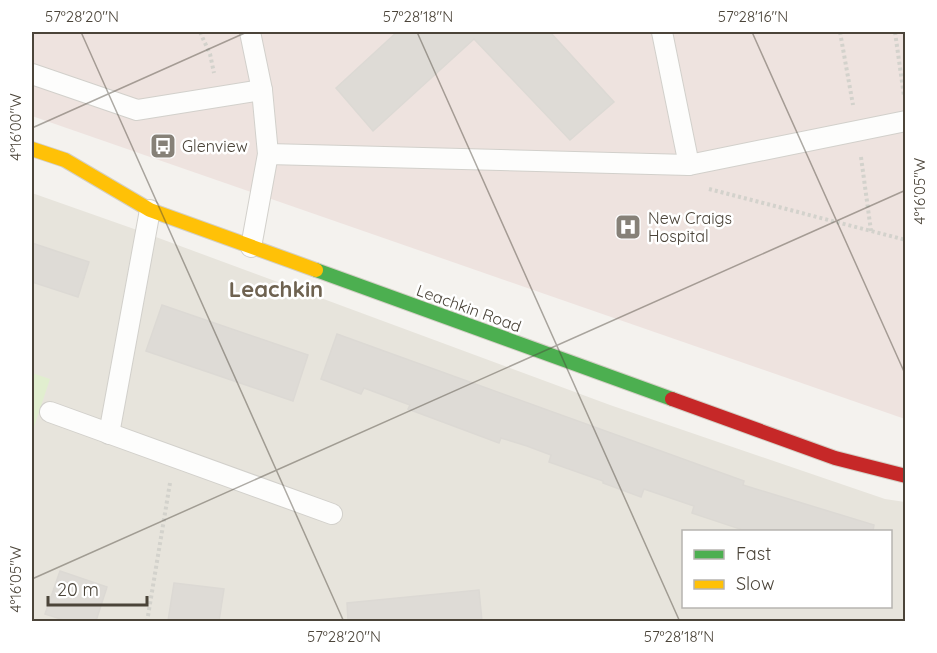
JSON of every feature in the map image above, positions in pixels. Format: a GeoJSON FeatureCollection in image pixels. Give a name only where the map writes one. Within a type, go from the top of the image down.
{"type":"FeatureCollection","features":[{"type":"Feature","properties":{"kind":"street","name":"Leachkin Road"},"geometry":{"type":"LineString","coordinates":[[32,149],[65,160],[150,210],[835,458],[906,476]]}},
{"type":"Feature","properties":{"kind":"lane"},"geometry":{"type":"LineString","coordinates":[[250,32],[262,90],[268,154],[251,247]]}},
{"type":"Feature","properties":{"kind":"lane"},"geometry":{"type":"LineString","coordinates":[[662,32],[689,165]]}},
{"type":"Feature","properties":{"kind":"lane"},"geometry":{"type":"LineString","coordinates":[[32,74],[137,110],[262,90]]}},
{"type":"Feature","properties":{"kind":"lane"},"geometry":{"type":"LineString","coordinates":[[268,154],[689,165],[906,122]]}},
{"type":"Feature","properties":{"kind":"lane"},"geometry":{"type":"LineString","coordinates":[[109,434],[150,210]]}},
{"type":"Feature","properties":{"kind":"lane"},"geometry":{"type":"LineString","coordinates":[[50,412],[332,514]]}},
{"type":"Feature","properties":{"kind":"path"},"geometry":{"type":"LineString","coordinates":[[200,32],[210,54],[219,97]]}},
{"type":"Feature","properties":{"kind":"path"},"geometry":{"type":"LineString","coordinates":[[895,32],[906,104]]}},
{"type":"Feature","properties":{"kind":"path"},"geometry":{"type":"LineString","coordinates":[[704,188],[906,240]]}},
{"type":"Feature","properties":{"kind":"path"},"geometry":{"type":"LineString","coordinates":[[147,621],[174,457]]}},
{"type":"Feature","properties":{"kind":"shaded area","name":"New Craigs Hospital"},"geometry":{"type":"Polygon","coordinates":[[[32,32],[905,32],[905,419],[32,116],[32,32]]]}},
{"type":"Feature","properties":{"kind":"shaded area"},"geometry":{"type":"Polygon","coordinates":[[[32,193],[610,405],[885,499],[905,502],[905,621],[32,622],[32,193]]]}},
{"type":"Feature","properties":{"kind":"green space"},"geometry":{"type":"Polygon","coordinates":[[[32,373],[50,379],[32,433],[32,373]]]}},
{"type":"Feature","properties":{"kind":"building"},"geometry":{"type":"Polygon","coordinates":[[[397,32],[550,32],[614,102],[570,140],[474,39],[373,131],[336,88],[397,32]]]}},
{"type":"Feature","properties":{"kind":"building"},"geometry":{"type":"Polygon","coordinates":[[[32,243],[89,262],[78,297],[32,282],[32,243]]]}},
{"type":"Feature","properties":{"kind":"building"},"geometry":{"type":"Polygon","coordinates":[[[162,305],[308,355],[293,401],[146,351],[162,305]]]}},
{"type":"Feature","properties":{"kind":"building"},"geometry":{"type":"Polygon","coordinates":[[[337,334],[744,481],[743,485],[874,525],[873,530],[743,530],[692,513],[694,506],[644,489],[641,497],[549,462],[551,455],[527,446],[501,438],[499,443],[408,409],[410,405],[364,388],[361,394],[321,379],[337,334]]]}},
{"type":"Feature","properties":{"kind":"building"},"geometry":{"type":"Polygon","coordinates":[[[60,571],[107,587],[96,621],[67,621],[45,614],[60,571]]]}},
{"type":"Feature","properties":{"kind":"building"},"geometry":{"type":"Polygon","coordinates":[[[174,583],[224,589],[219,621],[168,621],[174,583]]]}},
{"type":"Feature","properties":{"kind":"building"},"geometry":{"type":"Polygon","coordinates":[[[479,590],[482,621],[348,621],[347,603],[479,590]]]}},
{"type":"Feature","properties":{"kind":"traffic: fast"},"geometry":{"type":"LineString","coordinates":[[316,270],[672,399]]}},
{"type":"Feature","properties":{"kind":"traffic: slow"},"geometry":{"type":"LineString","coordinates":[[32,149],[65,160],[150,210],[316,270]]}},
{"type":"Feature","properties":{"kind":"traffic: jam"},"geometry":{"type":"LineString","coordinates":[[672,399],[835,458],[906,476]]}},
{"type":"Feature","properties":{"kind":"place","name":"Glenview"},"geometry":{"type":"Point","coordinates":[163,146]}},
{"type":"Feature","properties":{"kind":"place","name":"New Craigs Hospital"},"geometry":{"type":"Point","coordinates":[628,227]}},
{"type":"Feature","properties":{"kind":"district","name":"Leachkin"},"geometry":{"type":"Point","coordinates":[276,289]}}]}
